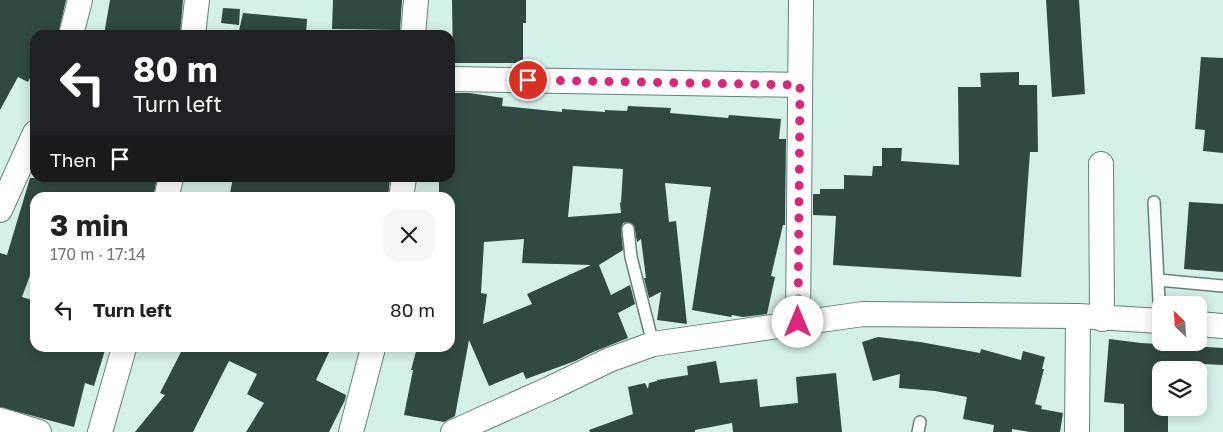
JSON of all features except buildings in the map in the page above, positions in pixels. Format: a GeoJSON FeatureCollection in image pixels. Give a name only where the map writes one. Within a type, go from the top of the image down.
{"type":"FeatureCollection","features":[{"type":"Feature","properties":{"kind":"street"},"geometry":{"type":"LineString","coordinates":[[72,30],[80,0]]}},
{"type":"Feature","properties":{"kind":"street"},"geometry":{"type":"LineString","coordinates":[[194,30],[197,0]]}},
{"type":"Feature","properties":{"kind":"street"},"geometry":{"type":"LineString","coordinates":[[413,30],[416,0]]}},
{"type":"Feature","properties":{"kind":"street"},"geometry":{"type":"LineString","coordinates":[[798,322],[801,0]]}},
{"type":"Feature","properties":{"kind":"street"},"geometry":{"type":"LineString","coordinates":[[455,79],[800,85]]}},
{"type":"Feature","properties":{"kind":"street"},"geometry":{"type":"LineString","coordinates":[[0,210],[30,144]]}},
{"type":"Feature","properties":{"kind":"street"},"geometry":{"type":"LineString","coordinates":[[1101,164],[1102,319]]}},
{"type":"Feature","properties":{"kind":"street"},"geometry":{"type":"LineString","coordinates":[[453,432],[548,390],[608,360],[654,344],[863,314],[1078,316],[1152,321]]}},
{"type":"Feature","properties":{"kind":"street"},"geometry":{"type":"LineString","coordinates":[[1077,432],[1078,316]]}},
{"type":"Feature","properties":{"kind":"street"},"geometry":{"type":"LineString","coordinates":[[1208,325],[1223,326]]}},
{"type":"Feature","properties":{"kind":"street"},"geometry":{"type":"LineString","coordinates":[[100,432],[123,352]]}},
{"type":"Feature","properties":{"kind":"street"},"geometry":{"type":"LineString","coordinates":[[350,432],[372,352]]}},
{"type":"Feature","properties":{"kind":"street"},"geometry":{"type":"LineString","coordinates":[[0,420],[39,432]]}},
{"type":"Feature","properties":{"kind":"lane"},"geometry":{"type":"LineString","coordinates":[[1154,202],[1159,296]]}},
{"type":"Feature","properties":{"kind":"lane"},"geometry":{"type":"LineString","coordinates":[[628,229],[631,257],[654,344]]}},
{"type":"Feature","properties":{"kind":"lane"},"geometry":{"type":"LineString","coordinates":[[1158,280],[1223,286]]}},
{"type":"Feature","properties":{"kind":"route"},"geometry":{"type":"LineString","coordinates":[[528,80],[800,85],[798,322]]}}]}
